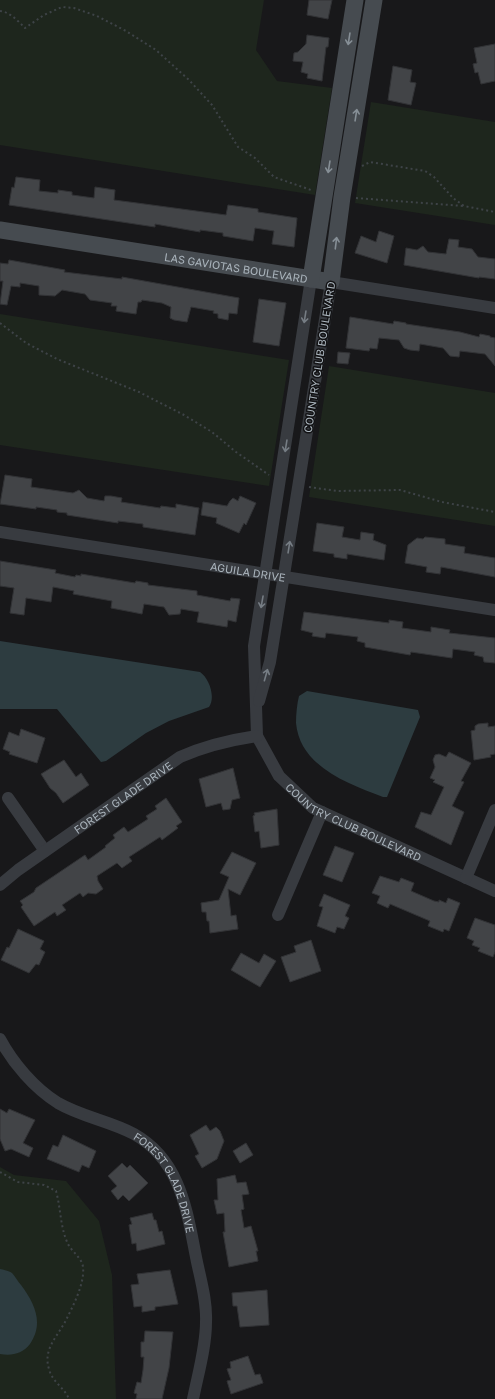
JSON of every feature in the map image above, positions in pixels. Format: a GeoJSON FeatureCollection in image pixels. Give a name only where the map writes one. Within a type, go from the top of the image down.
{"type":"FeatureCollection","features":[{"type":"Feature","properties":{"kind":"street","name":"COUNTRY CLUB BOULEVARD"},"geometry":{"type":"LineString","coordinates":[[355,0],[253,658],[257,736],[279,776],[313,808],[495,891]]}},
{"type":"Feature","properties":{"kind":"street","name":"COUNTRY CLUB BOULEVARD"},"geometry":{"type":"LineString","coordinates":[[256,712],[270,662],[331,282],[342,197],[374,0]]}},
{"type":"Feature","properties":{"kind":"street","name":"LAS GAVIOTAS BOULEVARD"},"geometry":{"type":"LineString","coordinates":[[0,230],[495,308]]}},
{"type":"Feature","properties":{"kind":"street","name":"AGUILA DRIVE"},"geometry":{"type":"LineString","coordinates":[[0,532],[495,610]]}},
{"type":"Feature","properties":{"kind":"street","name":"FOREST GLADE DRIVE"},"geometry":{"type":"LineString","coordinates":[[0,885],[45,851],[180,757],[204,747],[230,740],[257,736]]}},
{"type":"Feature","properties":{"kind":"street"},"geometry":{"type":"LineString","coordinates":[[8,798],[45,851]]}},
{"type":"Feature","properties":{"kind":"street"},"geometry":{"type":"LineString","coordinates":[[466,878],[495,810]]}},
{"type":"Feature","properties":{"kind":"street"},"geometry":{"type":"LineString","coordinates":[[278,915],[322,812]]}},
{"type":"Feature","properties":{"kind":"street","name":"FOREST GLADE DRIVE"},"geometry":{"type":"LineString","coordinates":[[2,1046],[20,1068],[43,1091],[58,1103],[134,1134],[153,1148],[164,1161],[174,1178],[184,1199],[205,1303],[206,1322],[193,1399]]}},
{"type":"Feature","properties":{"kind":"path"},"geometry":{"type":"LineString","coordinates":[[0,12],[5,12],[14,17],[24,28],[44,15],[62,7],[74,8],[98,16],[126,31],[156,50],[189,80],[212,105],[238,147],[255,158],[274,177],[303,188],[325,193]]}},
{"type":"Feature","properties":{"kind":"path"},"geometry":{"type":"LineString","coordinates":[[359,168],[370,162],[425,171],[434,177],[453,198],[464,206]]}},
{"type":"Feature","properties":{"kind":"path"},"geometry":{"type":"LineString","coordinates":[[342,197],[464,206],[495,212]]}},
{"type":"Feature","properties":{"kind":"path"},"geometry":{"type":"LineString","coordinates":[[0,323],[26,343],[57,359],[139,392],[184,415],[212,432],[263,472],[280,481]]}},
{"type":"Feature","properties":{"kind":"path"},"geometry":{"type":"LineString","coordinates":[[299,485],[337,491],[400,490],[442,502],[495,512]]}},
{"type":"Feature","properties":{"kind":"path"},"geometry":{"type":"LineString","coordinates":[[0,1172],[18,1182],[44,1185],[56,1191],[59,1202],[61,1227],[69,1246],[81,1262],[83,1268],[80,1285],[65,1322],[50,1345],[47,1354],[48,1368],[52,1378],[65,1391],[68,1399]]}},
{"type":"Feature","properties":{"kind":"shaded area"},"geometry":{"type":"Polygon","coordinates":[[[0,0],[264,0],[256,50],[277,81],[332,88],[315,195],[0,145],[0,0]]]}},
{"type":"Feature","properties":{"kind":"shaded area"},"geometry":{"type":"Polygon","coordinates":[[[371,102],[495,122],[495,225],[355,203],[371,102]]]}},
{"type":"Feature","properties":{"kind":"shaded area"},"geometry":{"type":"Polygon","coordinates":[[[0,314],[289,360],[269,486],[0,445],[0,314]]]}},
{"type":"Feature","properties":{"kind":"shaded area"},"geometry":{"type":"Polygon","coordinates":[[[329,366],[495,393],[495,526],[309,497],[329,366]]]}},
{"type":"Feature","properties":{"kind":"shaded area"},"geometry":{"type":"Polygon","coordinates":[[[0,641],[200,672],[209,683],[212,693],[211,703],[209,707],[169,721],[146,733],[106,761],[101,762],[57,709],[0,709],[0,641]]]}},
{"type":"Feature","properties":{"kind":"shaded area"},"geometry":{"type":"Polygon","coordinates":[[[307,691],[418,710],[420,717],[387,797],[370,792],[328,772],[306,751],[299,738],[296,723],[299,696],[307,691]]]}},
{"type":"Feature","properties":{"kind":"shaded area"},"geometry":{"type":"Polygon","coordinates":[[[0,1167],[14,1175],[66,1181],[99,1221],[112,1275],[116,1399],[0,1399],[0,1167]]]}},
{"type":"Feature","properties":{"kind":"shaded area"},"geometry":{"type":"Polygon","coordinates":[[[0,1269],[12,1273],[26,1292],[34,1306],[37,1321],[34,1336],[30,1344],[24,1350],[9,1355],[0,1354],[0,1269]]]}},
{"type":"Feature","properties":{"kind":"building"},"geometry":{"type":"Polygon","coordinates":[[[309,0],[332,0],[328,19],[307,15],[309,0]]]}},
{"type":"Feature","properties":{"kind":"building"},"geometry":{"type":"Polygon","coordinates":[[[307,35],[329,38],[328,47],[326,47],[322,81],[307,78],[308,74],[301,72],[303,62],[293,61],[294,53],[298,52],[306,44],[307,35]]]}},
{"type":"Feature","properties":{"kind":"building"},"geometry":{"type":"Polygon","coordinates":[[[495,44],[495,81],[481,84],[478,72],[475,73],[473,64],[477,63],[474,48],[495,44]]]}},
{"type":"Feature","properties":{"kind":"building"},"geometry":{"type":"Polygon","coordinates":[[[393,66],[412,70],[410,82],[416,83],[411,105],[388,100],[393,66]]]}},
{"type":"Feature","properties":{"kind":"building"},"geometry":{"type":"Polygon","coordinates":[[[16,177],[40,180],[39,191],[58,193],[58,190],[72,192],[72,195],[94,198],[95,187],[115,190],[114,200],[226,215],[228,205],[258,209],[258,212],[297,218],[294,247],[272,244],[274,231],[255,228],[253,241],[223,236],[223,233],[200,230],[200,232],[155,224],[155,227],[9,205],[12,187],[14,188],[16,177]]]}},
{"type":"Feature","properties":{"kind":"building"},"geometry":{"type":"Polygon","coordinates":[[[379,231],[394,236],[387,263],[355,253],[361,236],[376,242],[379,231]]]}},
{"type":"Feature","properties":{"kind":"building"},"geometry":{"type":"Polygon","coordinates":[[[449,239],[459,240],[458,247],[472,249],[478,257],[495,259],[495,279],[479,278],[404,265],[406,248],[417,250],[423,246],[428,252],[446,254],[449,239]]]}},
{"type":"Feature","properties":{"kind":"building"},"geometry":{"type":"Polygon","coordinates":[[[9,260],[65,270],[64,272],[122,279],[122,277],[239,298],[237,314],[229,313],[228,320],[218,318],[218,314],[213,313],[214,311],[191,307],[187,322],[170,318],[171,307],[162,303],[142,300],[141,302],[138,302],[136,314],[116,311],[117,306],[111,306],[112,303],[90,300],[85,294],[62,290],[55,296],[39,295],[39,286],[20,283],[20,287],[11,286],[7,305],[0,304],[3,281],[0,281],[0,263],[8,264],[9,260]]]}},
{"type":"Feature","properties":{"kind":"building"},"geometry":{"type":"Polygon","coordinates":[[[259,299],[286,303],[279,346],[253,342],[259,299]]]}},
{"type":"Feature","properties":{"kind":"building"},"geometry":{"type":"Polygon","coordinates":[[[350,317],[393,324],[394,321],[460,332],[479,337],[480,334],[490,336],[495,338],[495,366],[485,354],[460,351],[459,357],[450,356],[443,348],[420,344],[419,351],[410,350],[404,348],[399,340],[379,338],[377,349],[370,348],[369,351],[346,348],[350,317]]]}},
{"type":"Feature","properties":{"kind":"building"},"geometry":{"type":"Polygon","coordinates":[[[338,352],[350,353],[348,364],[337,363],[338,352]]]}},
{"type":"Feature","properties":{"kind":"building"},"geometry":{"type":"Polygon","coordinates":[[[5,475],[32,479],[31,487],[73,493],[79,490],[87,498],[104,501],[105,496],[111,496],[122,498],[121,502],[160,508],[161,506],[176,508],[176,504],[199,508],[195,535],[143,527],[143,524],[118,521],[118,523],[67,515],[67,513],[57,512],[57,510],[36,507],[36,509],[0,504],[5,475]]]}},
{"type":"Feature","properties":{"kind":"building"},"geometry":{"type":"Polygon","coordinates":[[[240,496],[256,503],[246,525],[244,523],[239,533],[216,523],[217,518],[201,515],[203,502],[227,506],[233,498],[238,501],[240,496]]]}},
{"type":"Feature","properties":{"kind":"building"},"geometry":{"type":"Polygon","coordinates":[[[317,523],[344,527],[342,537],[360,540],[361,532],[374,534],[373,540],[386,545],[384,560],[347,554],[347,559],[334,557],[334,554],[313,551],[317,523]]]}},
{"type":"Feature","properties":{"kind":"building"},"geometry":{"type":"Polygon","coordinates":[[[425,537],[445,539],[445,544],[465,547],[464,553],[495,558],[495,577],[441,567],[440,574],[426,572],[427,567],[405,563],[408,545],[417,538],[423,539],[425,537]]]}},
{"type":"Feature","properties":{"kind":"building"},"geometry":{"type":"Polygon","coordinates":[[[0,561],[56,570],[55,573],[75,577],[76,575],[81,576],[81,574],[135,583],[136,581],[148,583],[148,585],[197,591],[197,595],[230,601],[231,598],[240,599],[236,622],[228,620],[227,627],[197,622],[199,612],[181,609],[180,614],[169,615],[164,607],[144,604],[142,614],[111,608],[112,601],[73,594],[74,591],[53,587],[51,602],[26,598],[24,615],[10,613],[14,588],[0,586],[0,561]]]}},
{"type":"Feature","properties":{"kind":"building"},"geometry":{"type":"Polygon","coordinates":[[[304,612],[389,623],[389,620],[403,622],[402,628],[431,632],[431,627],[450,630],[449,633],[495,638],[495,663],[484,662],[483,657],[474,655],[475,652],[453,649],[452,658],[411,652],[410,655],[365,647],[365,643],[357,641],[358,637],[326,633],[325,638],[312,636],[313,633],[301,630],[304,612]]]}},
{"type":"Feature","properties":{"kind":"building"},"geometry":{"type":"Polygon","coordinates":[[[488,723],[488,727],[495,726],[495,754],[490,755],[491,757],[474,760],[471,731],[475,730],[475,726],[478,724],[488,723]]]}},
{"type":"Feature","properties":{"kind":"building"},"geometry":{"type":"Polygon","coordinates":[[[21,729],[45,738],[37,763],[9,754],[10,752],[3,749],[9,732],[19,736],[21,729]]]}},
{"type":"Feature","properties":{"kind":"building"},"geometry":{"type":"Polygon","coordinates":[[[449,752],[471,763],[461,781],[464,782],[452,806],[464,812],[451,845],[415,827],[421,812],[431,815],[444,787],[433,782],[435,780],[430,778],[435,767],[433,760],[435,755],[439,754],[446,757],[449,752]]]}},
{"type":"Feature","properties":{"kind":"building"},"geometry":{"type":"Polygon","coordinates":[[[64,760],[76,777],[81,773],[89,785],[63,803],[56,793],[50,788],[41,774],[64,760]]]}},
{"type":"Feature","properties":{"kind":"building"},"geometry":{"type":"Polygon","coordinates":[[[233,768],[240,798],[232,800],[230,809],[223,810],[221,803],[206,807],[199,779],[233,768]]]}},
{"type":"Feature","properties":{"kind":"building"},"geometry":{"type":"Polygon","coordinates":[[[166,798],[182,822],[176,826],[178,828],[162,840],[160,837],[129,857],[132,861],[122,868],[117,863],[97,876],[103,889],[96,894],[88,893],[83,897],[80,893],[62,905],[66,910],[57,916],[55,912],[34,926],[21,907],[23,905],[20,901],[34,892],[36,888],[85,855],[88,860],[106,847],[105,846],[115,838],[113,835],[124,827],[128,832],[148,819],[146,816],[157,809],[155,806],[166,798]]]}},
{"type":"Feature","properties":{"kind":"building"},"geometry":{"type":"Polygon","coordinates":[[[277,809],[279,845],[261,848],[259,831],[255,832],[254,813],[277,809]]]}},
{"type":"Feature","properties":{"kind":"building"},"geometry":{"type":"Polygon","coordinates":[[[335,846],[354,853],[342,882],[323,875],[335,846]]]}},
{"type":"Feature","properties":{"kind":"building"},"geometry":{"type":"Polygon","coordinates":[[[232,852],[256,863],[240,895],[228,889],[231,916],[236,915],[238,929],[210,933],[209,921],[207,921],[206,912],[202,912],[201,903],[219,900],[229,877],[220,873],[232,852]]]}},
{"type":"Feature","properties":{"kind":"building"},"geometry":{"type":"Polygon","coordinates":[[[380,876],[399,882],[401,878],[414,883],[411,891],[434,901],[439,902],[439,900],[446,903],[448,898],[460,903],[449,931],[444,929],[443,932],[428,926],[430,921],[390,904],[388,908],[377,903],[380,896],[372,893],[380,876]]]}},
{"type":"Feature","properties":{"kind":"building"},"geometry":{"type":"Polygon","coordinates":[[[324,894],[350,905],[345,916],[349,918],[344,929],[337,927],[335,933],[317,926],[323,907],[319,906],[324,894]]]}},
{"type":"Feature","properties":{"kind":"building"},"geometry":{"type":"Polygon","coordinates":[[[475,918],[495,925],[495,952],[493,957],[478,951],[480,948],[472,945],[474,941],[467,938],[475,918]]]}},
{"type":"Feature","properties":{"kind":"building"},"geometry":{"type":"Polygon","coordinates":[[[18,929],[44,941],[40,949],[45,952],[39,965],[36,964],[29,973],[1,960],[7,947],[9,948],[18,929]]]}},
{"type":"Feature","properties":{"kind":"building"},"geometry":{"type":"Polygon","coordinates":[[[311,940],[321,971],[290,982],[281,957],[296,952],[294,946],[311,940]]]}},
{"type":"Feature","properties":{"kind":"building"},"geometry":{"type":"Polygon","coordinates":[[[241,953],[259,963],[264,954],[276,961],[260,987],[231,970],[241,953]]]}},
{"type":"Feature","properties":{"kind":"building"},"geometry":{"type":"Polygon","coordinates":[[[0,1109],[7,1113],[9,1109],[35,1120],[23,1143],[33,1148],[29,1157],[11,1149],[5,1151],[0,1139],[0,1109]]]}},
{"type":"Feature","properties":{"kind":"building"},"geometry":{"type":"Polygon","coordinates":[[[206,1125],[210,1131],[216,1127],[220,1131],[224,1141],[217,1159],[202,1168],[195,1156],[199,1154],[190,1135],[206,1125]]]}},
{"type":"Feature","properties":{"kind":"building"},"geometry":{"type":"Polygon","coordinates":[[[63,1135],[96,1151],[89,1168],[82,1165],[79,1172],[47,1159],[53,1145],[58,1147],[63,1135]]]}},
{"type":"Feature","properties":{"kind":"building"},"geometry":{"type":"Polygon","coordinates":[[[246,1143],[253,1155],[240,1163],[233,1151],[246,1143]]]}},
{"type":"Feature","properties":{"kind":"building"},"geometry":{"type":"Polygon","coordinates":[[[122,1163],[127,1168],[130,1165],[148,1183],[129,1201],[123,1195],[118,1200],[111,1191],[117,1186],[108,1176],[122,1163]]]}},
{"type":"Feature","properties":{"kind":"building"},"geometry":{"type":"Polygon","coordinates":[[[235,1175],[237,1183],[246,1182],[249,1194],[242,1195],[244,1209],[241,1210],[244,1228],[251,1226],[258,1251],[256,1251],[258,1261],[229,1267],[223,1232],[225,1232],[224,1213],[217,1214],[214,1200],[218,1200],[217,1179],[235,1175]]]}},
{"type":"Feature","properties":{"kind":"building"},"geometry":{"type":"Polygon","coordinates":[[[152,1213],[154,1220],[156,1220],[159,1232],[162,1231],[165,1244],[137,1251],[136,1243],[132,1244],[129,1225],[132,1224],[130,1218],[152,1213]]]}},
{"type":"Feature","properties":{"kind":"building"},"geometry":{"type":"Polygon","coordinates":[[[170,1270],[178,1304],[155,1307],[155,1310],[142,1312],[142,1306],[134,1307],[131,1285],[139,1284],[137,1274],[170,1270]]]}},
{"type":"Feature","properties":{"kind":"building"},"geometry":{"type":"Polygon","coordinates":[[[267,1290],[269,1325],[240,1327],[237,1306],[233,1306],[232,1293],[267,1290]]]}},
{"type":"Feature","properties":{"kind":"building"},"geometry":{"type":"Polygon","coordinates":[[[145,1331],[173,1332],[169,1368],[162,1399],[136,1399],[137,1394],[134,1393],[137,1382],[141,1383],[144,1357],[141,1357],[141,1342],[144,1342],[145,1331]]]}},
{"type":"Feature","properties":{"kind":"building"},"geometry":{"type":"Polygon","coordinates":[[[248,1356],[255,1375],[260,1374],[263,1383],[231,1394],[227,1381],[231,1380],[227,1369],[231,1368],[230,1362],[248,1356]]]}}]}
